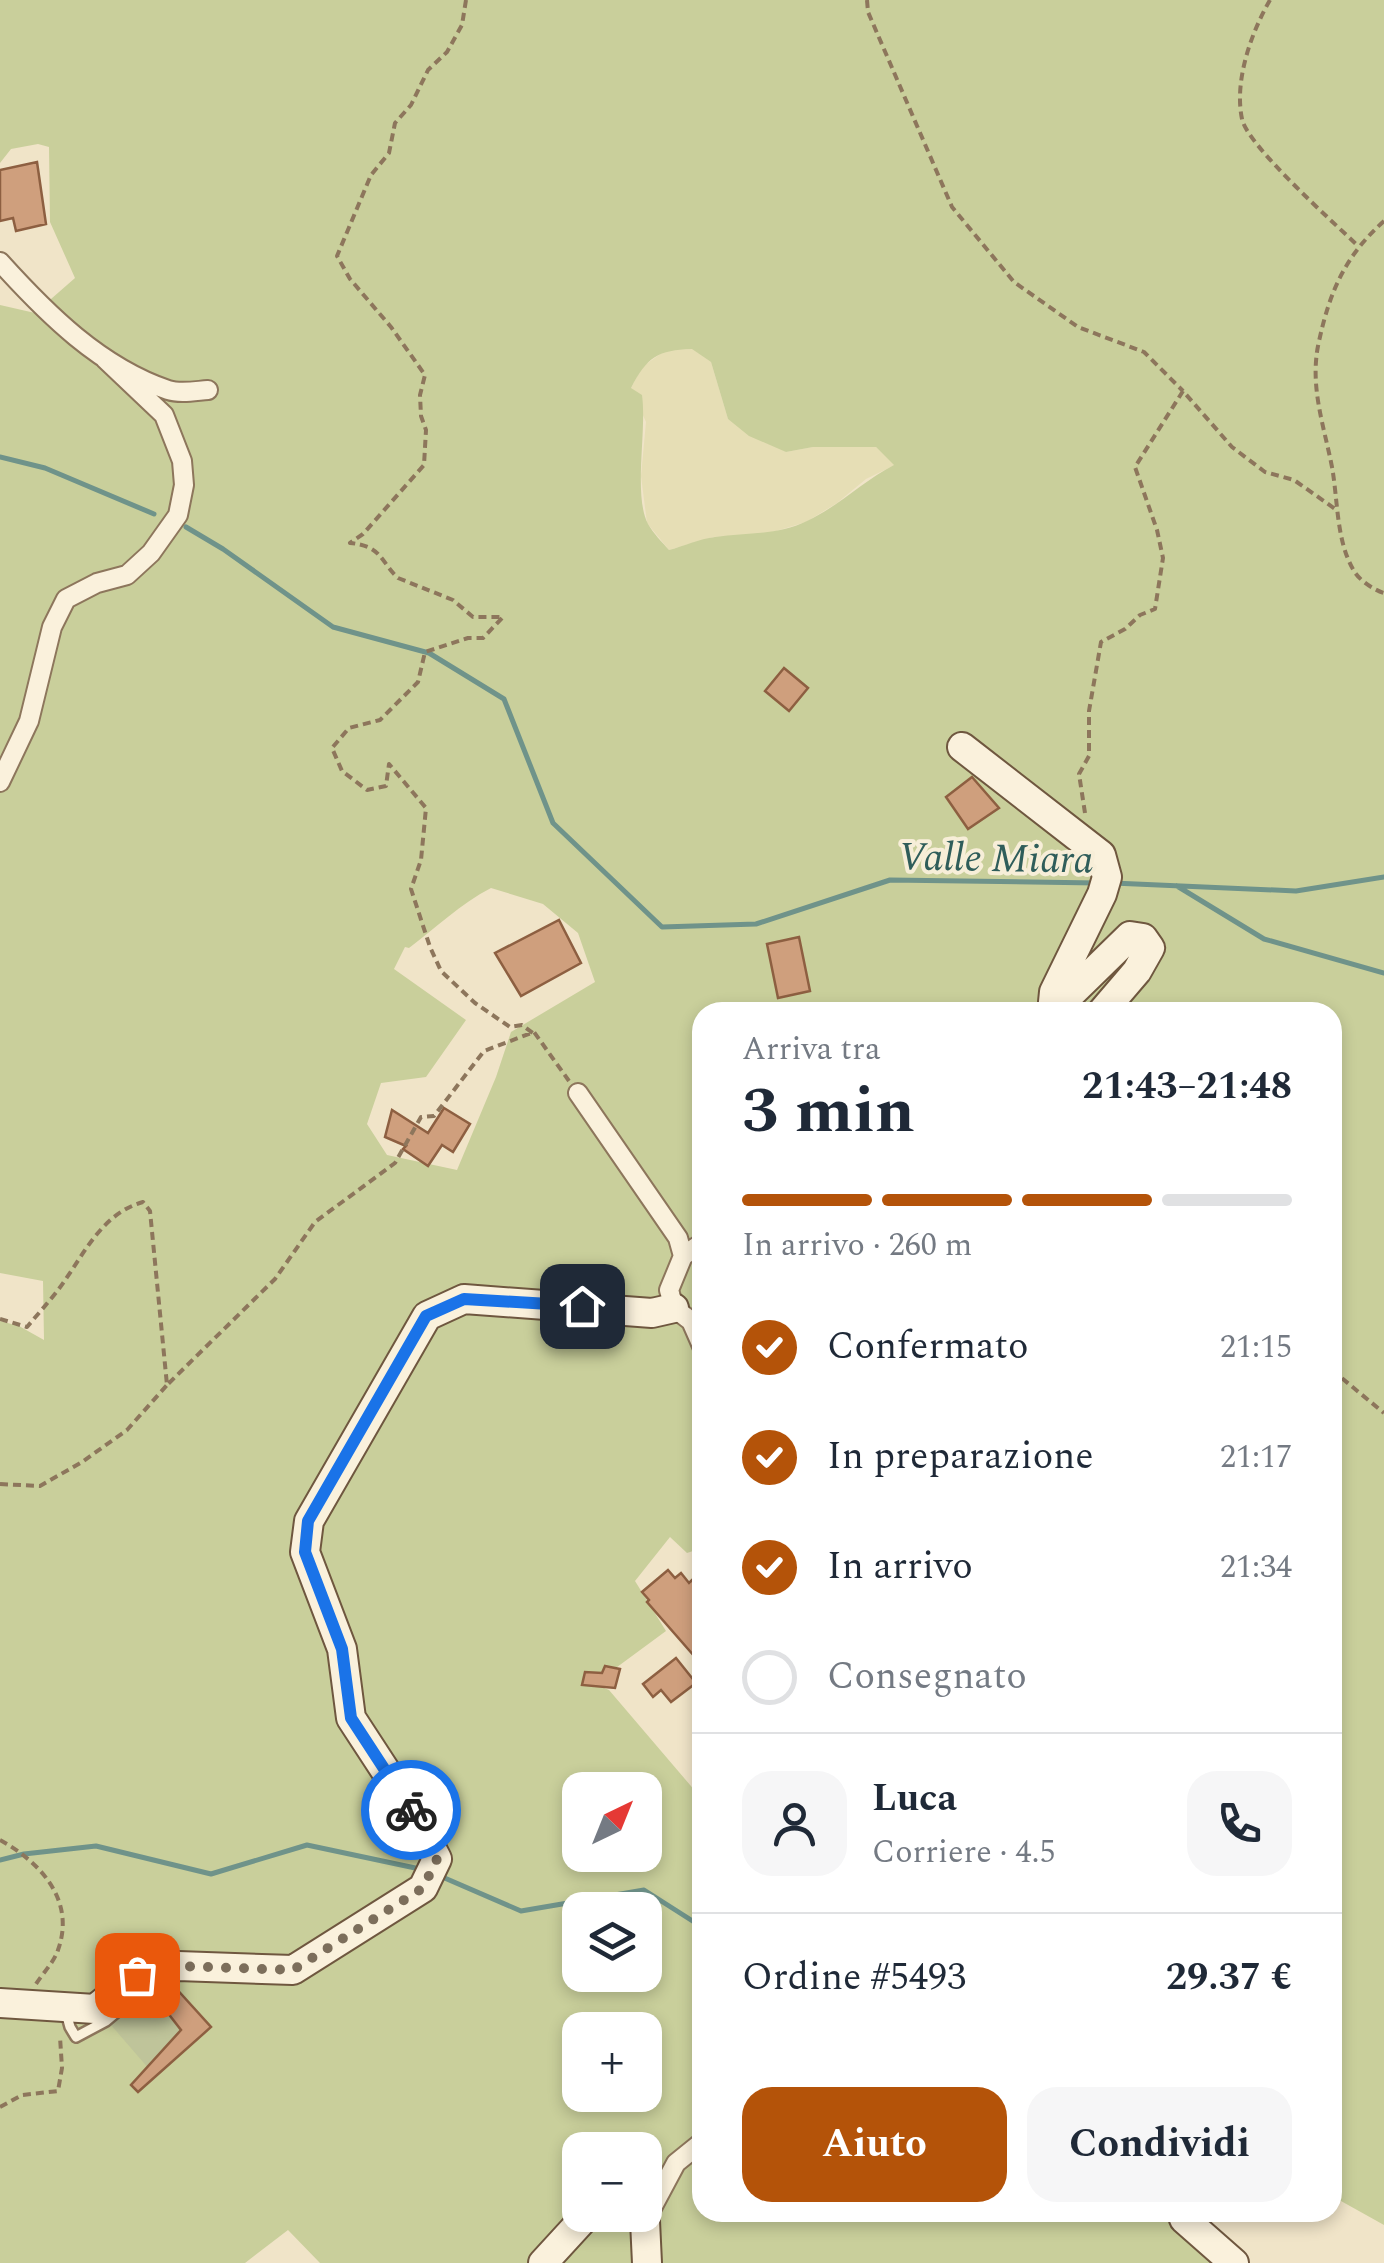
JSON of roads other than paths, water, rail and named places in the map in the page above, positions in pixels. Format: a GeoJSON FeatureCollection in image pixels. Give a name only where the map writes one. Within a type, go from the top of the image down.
{"type":"FeatureCollection","features":[{"type":"Feature","properties":{"kind":"street"},"geometry":{"type":"LineString","coordinates":[[0,262],[42,308],[105,359],[164,415],[182,460],[184,485],[178,515],[151,553],[127,575],[97,583],[66,600],[52,627],[29,720],[0,782]]}},
{"type":"Feature","properties":{"kind":"street"},"geometry":{"type":"LineString","coordinates":[[105,359],[172,392],[208,390]]}},
{"type":"Feature","properties":{"kind":"street"},"geometry":{"type":"LineString","coordinates":[[962,747],[1101,856],[1105,885],[1054,992],[1053,1002]]}},
{"type":"Feature","properties":{"kind":"street"},"geometry":{"type":"LineString","coordinates":[[1064,1002],[1112,950],[1130,936],[1143,938],[1150,948],[1137,971],[1111,1002]]}},
{"type":"Feature","properties":{"kind":"street"},"geometry":{"type":"LineString","coordinates":[[578,1094],[678,1238],[683,1256]]}},
{"type":"Feature","properties":{"kind":"street"},"geometry":{"type":"LineString","coordinates":[[692,1249],[683,1256],[669,1290],[674,1308],[692,1323]]}},
{"type":"Feature","properties":{"kind":"street"},"geometry":{"type":"LineString","coordinates":[[11,2004],[96,2009],[137,1975],[178,1966],[293,1970],[423,1888],[431,1872],[415,1816],[351,1718],[342,1649],[305,1552],[308,1521],[426,1316],[464,1299],[652,1312],[674,1308]]}},
{"type":"Feature","properties":{"kind":"street"},"geometry":{"type":"LineString","coordinates":[[662,2186],[676,2163],[692,2150]]}},
{"type":"Feature","properties":{"kind":"street"},"geometry":{"type":"LineString","coordinates":[[1187,2222],[1234,2263]]}},
{"type":"Feature","properties":{"kind":"street"},"geometry":{"type":"LineString","coordinates":[[544,2263],[572,2232]]}},
{"type":"Feature","properties":{"kind":"street"},"geometry":{"type":"LineString","coordinates":[[644,2232],[648,2263]]}},
{"type":"Feature","properties":{"kind":"lane"},"geometry":{"type":"LineString","coordinates":[[61,2006],[76,2036],[106,2020],[138,1994]]}},
{"type":"Feature","properties":{"kind":"waterway","name":"Valle Miara"},"geometry":{"type":"LineString","coordinates":[[0,457],[45,468],[154,514]]}},
{"type":"Feature","properties":{"kind":"waterway","name":"Valle Miara"},"geometry":{"type":"LineString","coordinates":[[186,527],[333,627],[429,653],[504,699],[553,823],[662,927],[756,924],[890,880],[1097,883]]}},
{"type":"Feature","properties":{"kind":"waterway","name":"Valle Miara"},"geometry":{"type":"LineString","coordinates":[[1113,883],[1296,891],[1384,877]]}},
{"type":"Feature","properties":{"kind":"waterway"},"geometry":{"type":"LineString","coordinates":[[1177,886],[1264,939],[1384,973]]}},
{"type":"Feature","properties":{"kind":"waterway"},"geometry":{"type":"LineString","coordinates":[[0,1860],[96,1846],[211,1874],[307,1845],[420,1869]]}},
{"type":"Feature","properties":{"kind":"waterway"},"geometry":{"type":"LineString","coordinates":[[440,1876],[521,1911],[644,1890],[692,1921]]}}]}
